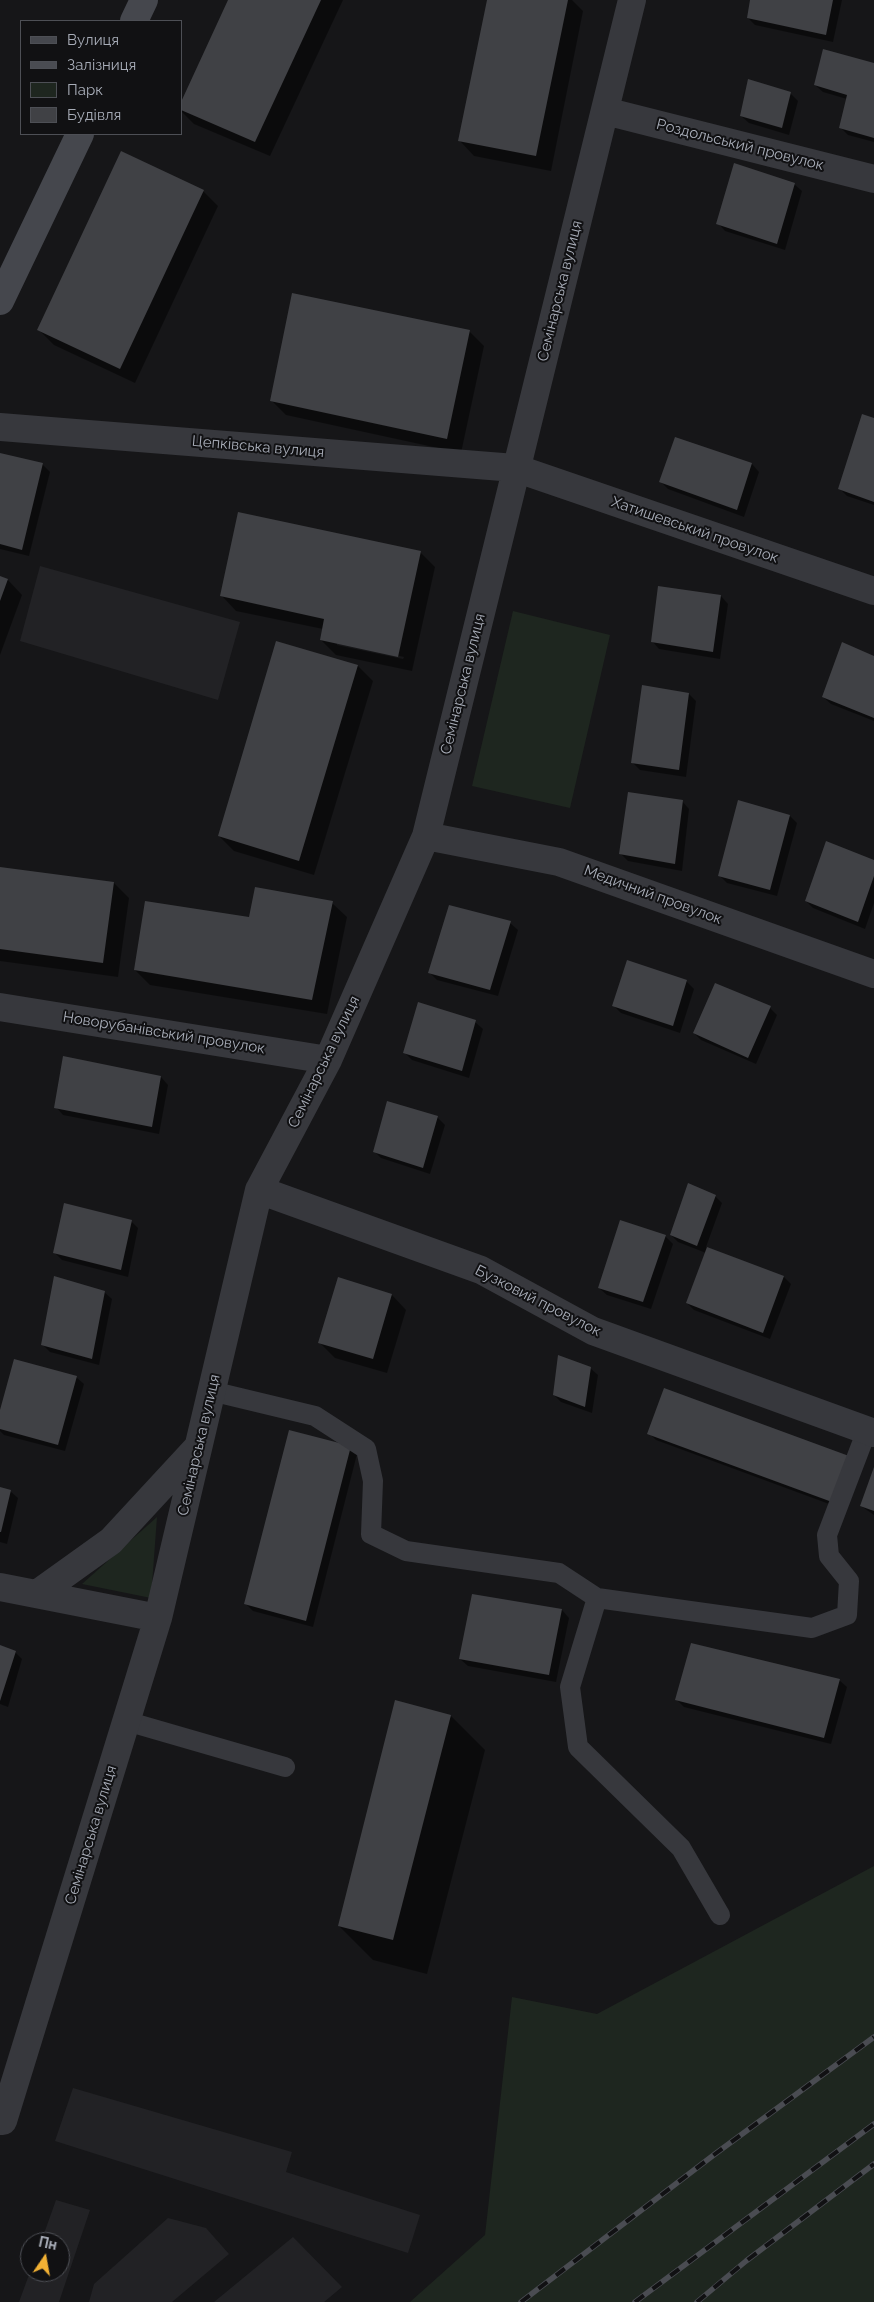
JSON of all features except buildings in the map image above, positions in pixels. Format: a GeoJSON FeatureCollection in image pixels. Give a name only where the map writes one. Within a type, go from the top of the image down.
{"type":"FeatureCollection","features":[{"type":"Feature","properties":{"kind":"street"},"geometry":{"type":"LineString","coordinates":[[134,20],[144,0]]}},
{"type":"Feature","properties":{"kind":"street","name":"Семінарська вулиця"},"geometry":{"type":"LineString","coordinates":[[2,2121],[158,1618],[259,1190],[328,1060],[426,836],[515,468],[606,111],[632,0]]}},
{"type":"Feature","properties":{"kind":"street","name":"Роздольський провулок"},"geometry":{"type":"LineString","coordinates":[[606,111],[874,179]]}},
{"type":"Feature","properties":{"kind":"street"},"geometry":{"type":"LineString","coordinates":[[0,301],[80,135]]}},
{"type":"Feature","properties":{"kind":"street","name":"Цепківська вулиця"},"geometry":{"type":"LineString","coordinates":[[0,427],[515,468]]}},
{"type":"Feature","properties":{"kind":"street","name":"Хатишевський провулок"},"geometry":{"type":"LineString","coordinates":[[515,468],[874,591]]}},
{"type":"Feature","properties":{"kind":"street","name":"Медичний провулок"},"geometry":{"type":"LineString","coordinates":[[426,836],[558,862],[874,974]]}},
{"type":"Feature","properties":{"kind":"street","name":"Новорубанівський провулок"},"geometry":{"type":"LineString","coordinates":[[0,1007],[328,1060]]}},
{"type":"Feature","properties":{"kind":"street","name":"Бузковий провулок"},"geometry":{"type":"LineString","coordinates":[[259,1190],[481,1270],[593,1331],[870,1431]]}},
{"type":"Feature","properties":{"kind":"street"},"geometry":{"type":"LineString","coordinates":[[37,1594],[111,1541],[198,1446]]}},
{"type":"Feature","properties":{"kind":"street"},"geometry":{"type":"LineString","coordinates":[[0,1587],[158,1618]]}},
{"type":"Feature","properties":{"kind":"lane"},"geometry":{"type":"LineString","coordinates":[[211,1391],[314,1416],[366,1449],[373,1480],[371,1534],[406,1551],[559,1573],[597,1598],[812,1628],[847,1615],[849,1581],[829,1556],[827,1535],[870,1431]]}},
{"type":"Feature","properties":{"kind":"lane"},"geometry":{"type":"LineString","coordinates":[[597,1598],[570,1687],[578,1747],[681,1848],[720,1915]]}},
{"type":"Feature","properties":{"kind":"lane"},"geometry":{"type":"LineString","coordinates":[[126,1721],[285,1767]]}},
{"type":"Feature","properties":{"kind":"shaded area"},"geometry":{"type":"Polygon","coordinates":[[[40,566],[240,622],[218,700],[20,641],[40,566]]]}},
{"type":"Feature","properties":{"kind":"shaded area"},"geometry":{"type":"Polygon","coordinates":[[[73,2088],[292,2152],[286,2172],[420,2215],[408,2253],[55,2141],[73,2088]]]}},
{"type":"Feature","properties":{"kind":"shaded area"},"geometry":{"type":"Polygon","coordinates":[[[56,2200],[90,2210],[70,2269],[70,2232],[45,2232],[56,2200]]]}},
{"type":"Feature","properties":{"kind":"shaded area"},"geometry":{"type":"Polygon","coordinates":[[[168,2218],[206,2228],[229,2254],[172,2302],[89,2302],[94,2284],[168,2218]]]}},
{"type":"Feature","properties":{"kind":"shaded area"},"geometry":{"type":"Polygon","coordinates":[[[293,2237],[342,2287],[324,2302],[214,2302],[293,2237]]]}},
{"type":"Feature","properties":{"kind":"shaded area"},"geometry":{"type":"Polygon","coordinates":[[[26,2282],[66,2282],[59,2302],[19,2302],[26,2282]]]}},
{"type":"Feature","properties":{"kind":"green space"},"geometry":{"type":"Polygon","coordinates":[[[513,611],[610,635],[570,808],[472,786],[513,611]]]}},
{"type":"Feature","properties":{"kind":"green space"},"geometry":{"type":"Polygon","coordinates":[[[157,1517],[151,1598],[82,1584],[157,1517]]]}},
{"type":"Feature","properties":{"kind":"green space"},"geometry":{"type":"Polygon","coordinates":[[[874,1866],[874,2302],[410,2302],[485,2235],[512,1997],[597,2014],[874,1866]]]}},
{"type":"Feature","properties":{"kind":"railway"},"geometry":{"type":"LineString","coordinates":[[521,2302],[715,2154],[874,2037]]}},
{"type":"Feature","properties":{"kind":"railway"},"geometry":{"type":"LineString","coordinates":[[635,2302],[874,2124]]}},
{"type":"Feature","properties":{"kind":"railway"},"geometry":{"type":"LineString","coordinates":[[697,2302],[746,2261],[874,2164]]}}]}
